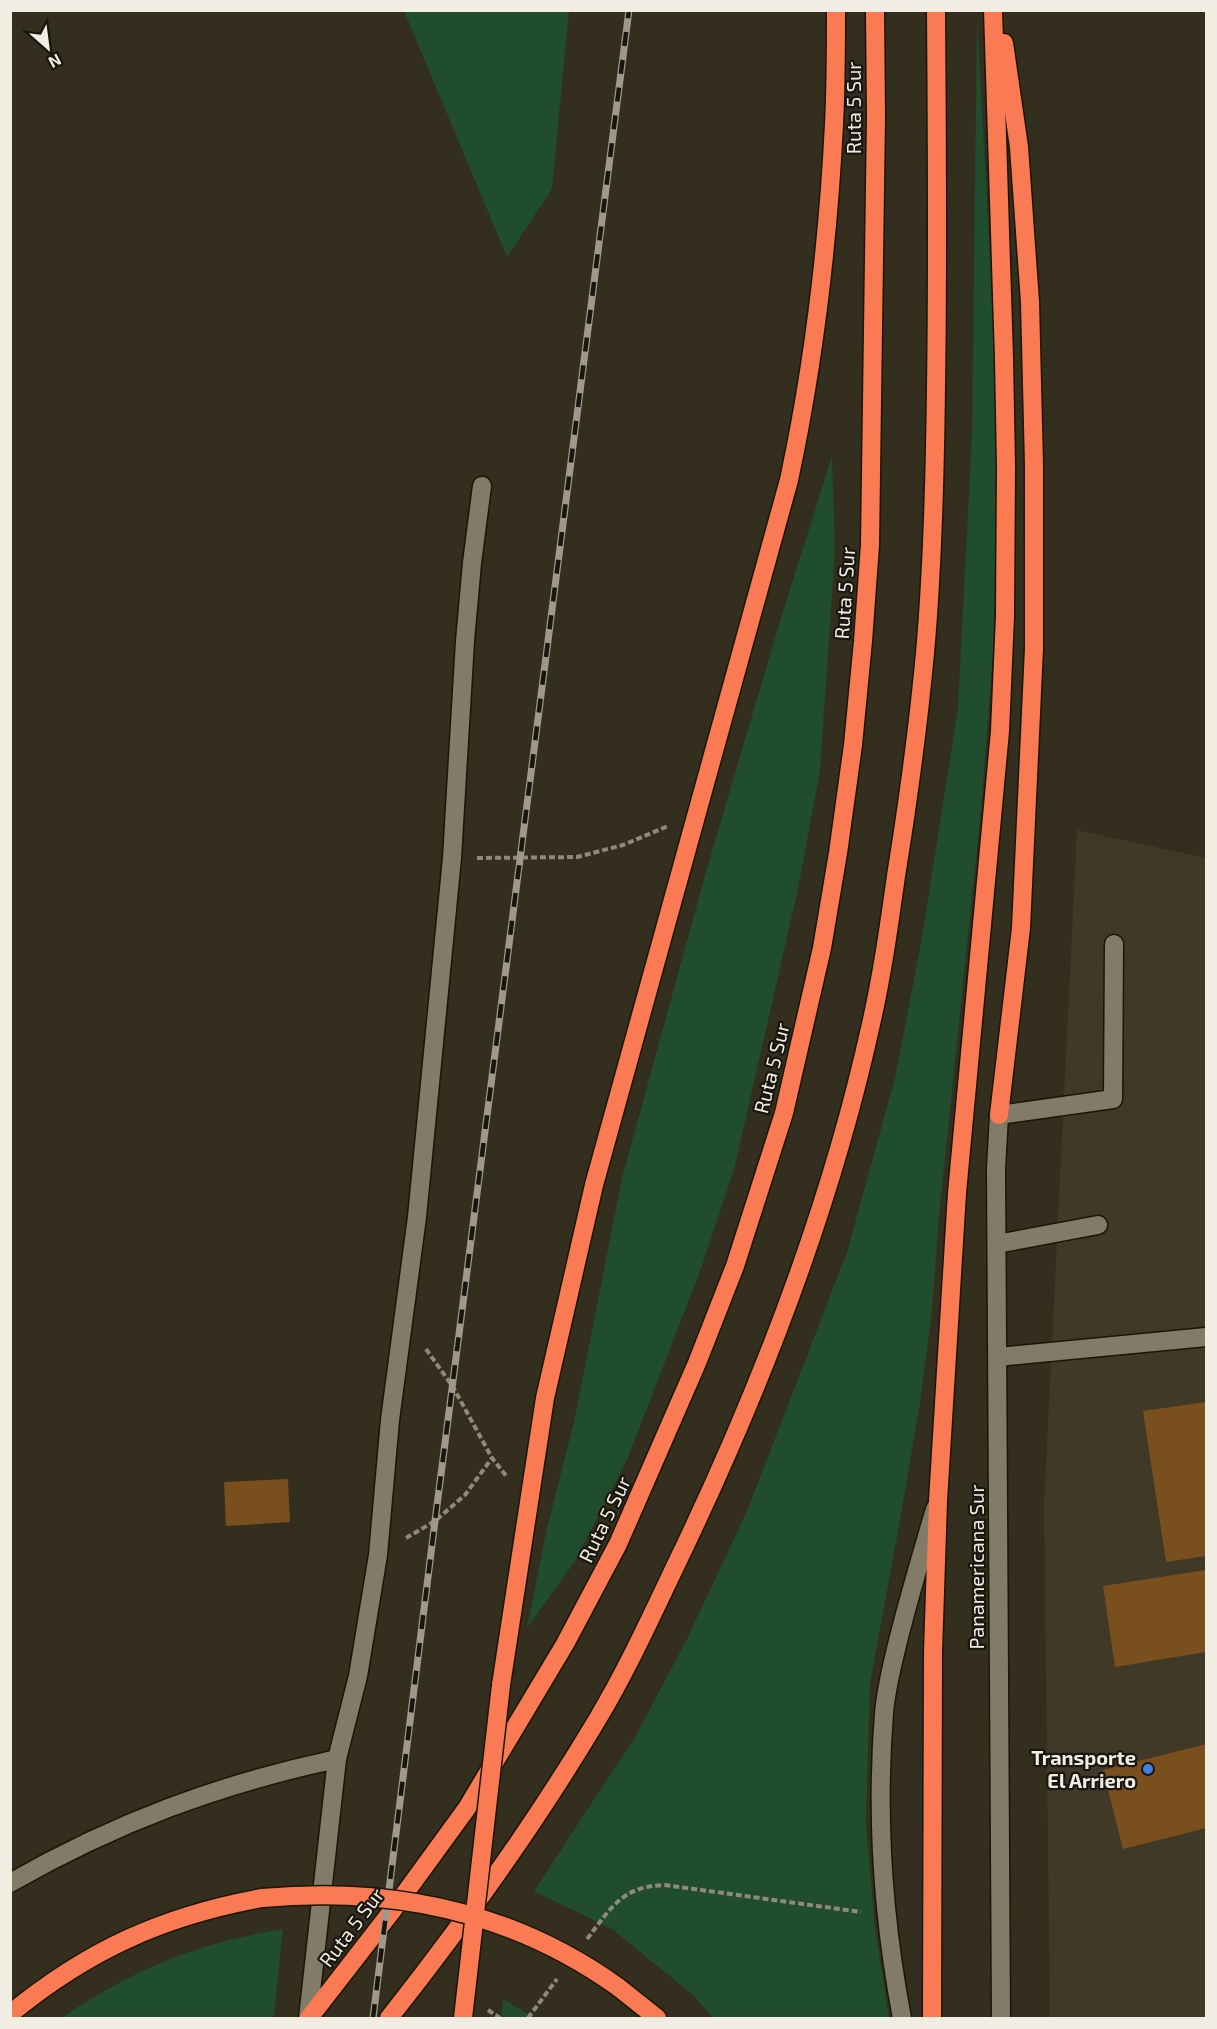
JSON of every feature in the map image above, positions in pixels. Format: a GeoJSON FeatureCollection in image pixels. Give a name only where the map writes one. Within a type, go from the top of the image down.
{"type":"FeatureCollection","features":[{"type":"Feature","properties":{"kind":"highway"},"geometry":{"type":"LineString","coordinates":[[463,2019],[501,1685],[545,1398],[594,1185],[783,501],[802,416],[827,226],[834,123],[836,10]]}},
{"type":"Feature","properties":{"kind":"highway","name":"Ruta 5 Sur"},"geometry":{"type":"LineString","coordinates":[[309,2019],[467,1808],[566,1644],[613,1554],[662,1446],[735,1266],[784,1113],[822,948],[838,853],[853,745],[863,641],[870,545],[876,116],[875,10]]}},
{"type":"Feature","properties":{"kind":"highway"},"geometry":{"type":"LineString","coordinates":[[389,2019],[443,1949],[511,1852],[598,1719],[639,1644],[750,1405],[811,1239],[843,1134],[872,1023],[891,913],[911,779],[925,652],[934,521],[938,240],[936,10]]}},
{"type":"Feature","properties":{"kind":"highway"},"geometry":{"type":"LineString","coordinates":[[932,2019],[933,1664],[938,1501],[957,1193],[1000,731],[1002,685],[1006,467],[993,10]]}},
{"type":"Feature","properties":{"kind":"highway"},"geometry":{"type":"LineString","coordinates":[[999,1115],[1022,928],[1034,648],[1034,465],[1030,302],[1019,147],[1000,10]]}},
{"type":"Feature","properties":{"kind":"highway"},"geometry":{"type":"LineString","coordinates":[[10,2014],[62,1974],[142,1931],[204,1910],[262,1898],[351,1895],[380,1896],[436,1906],[499,1924],[541,1941],[583,1963],[618,1987],[657,2019]]}},
{"type":"Feature","properties":{"kind":"street"},"geometry":{"type":"LineString","coordinates":[[309,2019],[337,1759],[358,1676],[378,1555],[390,1420],[417,1216],[452,858],[466,630],[482,486]]}},
{"type":"Feature","properties":{"kind":"street"},"geometry":{"type":"LineString","coordinates":[[999,1115],[1113,1099],[1114,944]]}},
{"type":"Feature","properties":{"kind":"street","name":"Panamericana Sur"},"geometry":{"type":"LineString","coordinates":[[999,1115],[996,1169],[1001,2019]]}},
{"type":"Feature","properties":{"kind":"street"},"geometry":{"type":"LineString","coordinates":[[997,1244],[1098,1225]]}},
{"type":"Feature","properties":{"kind":"street"},"geometry":{"type":"LineString","coordinates":[[998,1357],[1206,1337]]}},
{"type":"Feature","properties":{"kind":"street"},"geometry":{"type":"LineString","coordinates":[[902,2019],[886,1916],[882,1830],[884,1712],[910,1592],[938,1501]]}},
{"type":"Feature","properties":{"kind":"street"},"geometry":{"type":"LineString","coordinates":[[10,1883],[67,1852],[166,1807],[257,1778],[337,1759]]}},
{"type":"Feature","properties":{"kind":"path"},"geometry":{"type":"LineString","coordinates":[[452,858],[577,857],[623,845],[697,813]]}},
{"type":"Feature","properties":{"kind":"path"},"geometry":{"type":"LineString","coordinates":[[404,1317],[453,1387],[492,1458],[504,1475],[531,1490]]}},
{"type":"Feature","properties":{"kind":"path"},"geometry":{"type":"LineString","coordinates":[[378,1555],[442,1514],[465,1495],[492,1458]]}},
{"type":"Feature","properties":{"kind":"path"},"geometry":{"type":"LineString","coordinates":[[585,1942],[613,1904],[633,1890],[648,1886],[665,1885],[886,1916]]}},
{"type":"Feature","properties":{"kind":"path"},"geometry":{"type":"LineString","coordinates":[[528,2019],[563,1971]]}},
{"type":"Feature","properties":{"kind":"shaded area"},"geometry":{"type":"Polygon","coordinates":[[[1077,830],[1206,858],[1206,2018],[1050,2018],[1044,1506],[1077,830]]]}},
{"type":"Feature","properties":{"kind":"green space"},"geometry":{"type":"Polygon","coordinates":[[[404,11],[569,11],[552,189],[507,257],[404,11]]]}},
{"type":"Feature","properties":{"kind":"green space"},"geometry":{"type":"Polygon","coordinates":[[[977,18],[999,426],[993,652],[981,810],[939,1217],[932,1310],[920,1403],[870,1683],[866,1823],[875,1928],[889,2018],[713,2018],[694,1996],[612,1929],[534,1891],[635,1737],[686,1641],[747,1511],[847,1252],[895,1078],[921,943],[958,708],[972,433],[977,18]]]}},
{"type":"Feature","properties":{"kind":"green space"},"geometry":{"type":"Polygon","coordinates":[[[832,456],[835,551],[820,771],[798,889],[734,1170],[702,1266],[627,1460],[575,1561],[527,1628],[546,1532],[574,1422],[622,1178],[707,868],[780,621],[832,456]]]}},
{"type":"Feature","properties":{"kind":"green space"},"geometry":{"type":"Polygon","coordinates":[[[283,1929],[272,2018],[61,2018],[114,1985],[167,1960],[222,1942],[283,1929]]]}},
{"type":"Feature","properties":{"kind":"green space"},"geometry":{"type":"Polygon","coordinates":[[[503,1999],[534,2018],[501,2018],[503,1999]]]}},
{"type":"Feature","properties":{"kind":"building"},"geometry":{"type":"Polygon","coordinates":[[[1206,1402],[1206,1556],[1166,1562],[1143,1411],[1206,1402]]]}},
{"type":"Feature","properties":{"kind":"building"},"geometry":{"type":"Polygon","coordinates":[[[288,1479],[290,1522],[226,1526],[224,1482],[288,1479]]]}},
{"type":"Feature","properties":{"kind":"building"},"geometry":{"type":"Polygon","coordinates":[[[1206,1570],[1206,1652],[1115,1667],[1103,1586],[1206,1570]]]}},
{"type":"Feature","properties":{"kind":"building"},"geometry":{"type":"Polygon","coordinates":[[[1206,1744],[1206,1828],[1123,1849],[1103,1770],[1206,1744]]]}},
{"type":"Feature","properties":{"kind":"railway"},"geometry":{"type":"LineString","coordinates":[[373,2018],[629,10]]}},
{"type":"Feature","properties":{"kind":"place","name":"Transporte El Arriero"},"geometry":{"type":"Point","coordinates":[1148,1769]}}]}
